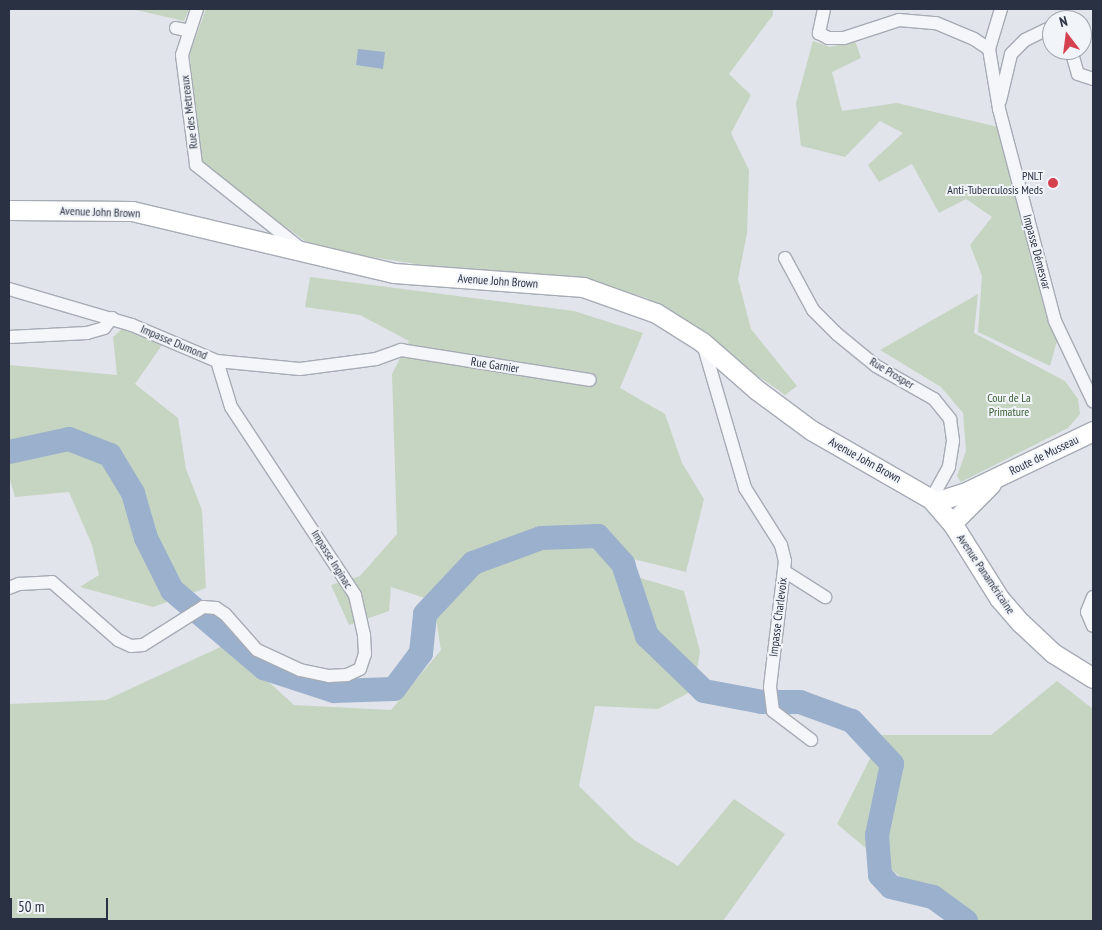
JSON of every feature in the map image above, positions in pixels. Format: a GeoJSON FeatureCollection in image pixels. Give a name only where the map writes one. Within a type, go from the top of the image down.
{"type":"FeatureCollection","features":[{"type":"Feature","properties":{"kind":"main road","name":"Avenue John Brown"},"geometry":{"type":"LineString","coordinates":[[9,210],[132,211],[307,254],[394,273],[583,287],[656,313],[702,342],[757,390],[811,430],[933,501]]}},
{"type":"Feature","properties":{"kind":"main road","name":"Route de Musseau"},"geometry":{"type":"LineString","coordinates":[[933,501],[995,479],[1093,431]]}},
{"type":"Feature","properties":{"kind":"main road","name":"Route de Musseau"},"geometry":{"type":"LineString","coordinates":[[952,524],[995,479]]}},
{"type":"Feature","properties":{"kind":"main road","name":"Avenue Panaméricaine"},"geometry":{"type":"LineString","coordinates":[[933,501],[952,524],[999,598],[1020,624],[1053,653],[1093,678]]}},
{"type":"Feature","properties":{"kind":"street","name":"Rue des Metreaux"},"geometry":{"type":"LineString","coordinates":[[197,9],[182,55],[196,165],[307,254]]}},
{"type":"Feature","properties":{"kind":"street"},"geometry":{"type":"LineString","coordinates":[[824,9],[819,33],[828,38],[844,38],[899,20],[936,24],[974,39],[989,50]]}},
{"type":"Feature","properties":{"kind":"street","name":"Impasse Démesvar"},"geometry":{"type":"LineString","coordinates":[[1001,9],[989,50],[999,108],[1055,321],[1093,401]]}},
{"type":"Feature","properties":{"kind":"street"},"geometry":{"type":"LineString","coordinates":[[176,28],[190,31]]}},
{"type":"Feature","properties":{"kind":"street"},"geometry":{"type":"LineString","coordinates":[[999,108],[1011,54],[1026,40],[1042,32]]}},
{"type":"Feature","properties":{"kind":"street"},"geometry":{"type":"LineString","coordinates":[[1074,60],[1078,74],[1093,79]]}},
{"type":"Feature","properties":{"kind":"street","name":"Rue Prosper"},"geometry":{"type":"LineString","coordinates":[[785,258],[813,310],[837,334],[876,366],[934,399],[950,419],[953,441],[950,467],[933,501]]}},
{"type":"Feature","properties":{"kind":"street","name":"Impasse Dumond"},"geometry":{"type":"LineString","coordinates":[[9,289],[112,318],[217,361],[300,369],[376,360],[401,350]]}},
{"type":"Feature","properties":{"kind":"street"},"geometry":{"type":"LineString","coordinates":[[9,338],[86,333],[104,328],[112,318]]}},
{"type":"Feature","properties":{"kind":"street","name":"Impasse Charlevoix"},"geometry":{"type":"LineString","coordinates":[[702,342],[745,488],[781,545],[784,571],[770,687],[773,711],[811,740]]}},
{"type":"Feature","properties":{"kind":"street","name":"Rue Garnier"},"geometry":{"type":"LineString","coordinates":[[401,350],[590,380]]}},
{"type":"Feature","properties":{"kind":"street","name":"Impasse Inginac"},"geometry":{"type":"LineString","coordinates":[[9,588],[19,584],[52,582],[118,640],[131,646],[143,645],[187,614],[203,607],[216,608],[225,614],[257,650],[300,670],[329,676],[347,675],[360,669],[365,654],[355,596],[339,566],[232,407],[217,361]]}},
{"type":"Feature","properties":{"kind":"street"},"geometry":{"type":"LineString","coordinates":[[784,571],[825,597]]}},
{"type":"Feature","properties":{"kind":"street"},"geometry":{"type":"LineString","coordinates":[[1093,597],[1087,612],[1093,626]]}},
{"type":"Feature","properties":{"kind":"green space"},"geometry":{"type":"Polygon","coordinates":[[[132,9],[189,9],[184,21],[132,9]]]}},
{"type":"Feature","properties":{"kind":"green space"},"geometry":{"type":"Polygon","coordinates":[[[206,9],[773,9],[773,15],[729,74],[751,95],[731,133],[749,170],[747,233],[738,279],[751,329],[797,386],[785,395],[647,298],[591,281],[467,272],[315,248],[198,164],[190,53],[206,9]]]}},
{"type":"Feature","properties":{"kind":"green space"},"geometry":{"type":"Polygon","coordinates":[[[813,41],[830,47],[855,41],[861,58],[832,72],[842,111],[897,103],[998,127],[1047,319],[1057,341],[1050,366],[978,332],[982,276],[970,245],[992,217],[966,199],[939,213],[912,164],[879,182],[868,165],[903,133],[880,121],[845,157],[801,146],[796,103],[813,41]]]}},
{"type":"Feature","properties":{"kind":"green space"},"geometry":{"type":"Polygon","coordinates":[[[310,277],[574,311],[643,333],[620,388],[665,414],[682,463],[704,499],[686,572],[629,558],[603,533],[538,533],[463,563],[428,599],[391,587],[389,611],[349,625],[331,585],[360,576],[397,534],[392,374],[409,341],[360,315],[305,307],[310,277]]]}},
{"type":"Feature","properties":{"kind":"green space","name":"Cour de La Primature"},"geometry":{"type":"Polygon","coordinates":[[[978,294],[974,333],[1065,381],[1078,399],[1080,414],[1068,428],[961,482],[957,476],[966,451],[963,413],[941,387],[880,350],[978,294]]]}},
{"type":"Feature","properties":{"kind":"green space"},"geometry":{"type":"Polygon","coordinates":[[[122,329],[162,345],[135,384],[178,418],[186,469],[202,510],[206,588],[153,607],[80,587],[99,575],[92,545],[69,492],[15,497],[9,476],[9,365],[117,375],[113,337],[122,329]]]}},
{"type":"Feature","properties":{"kind":"green space"},"geometry":{"type":"Polygon","coordinates":[[[595,544],[624,573],[684,591],[700,651],[694,690],[658,709],[595,706],[579,786],[634,840],[678,866],[734,799],[785,834],[723,921],[9,921],[9,704],[106,700],[227,644],[294,705],[391,710],[441,650],[435,613],[477,568],[542,545],[595,544]]]}},
{"type":"Feature","properties":{"kind":"green space"},"geometry":{"type":"Polygon","coordinates":[[[1057,681],[1093,709],[1093,921],[953,921],[837,824],[882,735],[991,735],[1057,681]]]}},
{"type":"Feature","properties":{"kind":"water"},"geometry":{"type":"Polygon","coordinates":[[[358,49],[385,52],[383,69],[356,65],[358,49]]]}},
{"type":"Feature","properties":{"kind":"waterway"},"geometry":{"type":"LineString","coordinates":[[9,452],[69,439],[110,455],[133,493],[146,538],[172,590],[264,668],[334,691],[394,689],[421,653],[425,614],[473,563],[541,538],[598,536],[623,564],[647,636],[704,691],[762,702],[800,702],[852,721],[892,764],[877,835],[880,875],[891,887],[933,897],[966,921]]}},
{"type":"Feature","properties":{"kind":"place","name":"PNLT Anti-Tuberculosis Meds"},"geometry":{"type":"Point","coordinates":[1053,183]}}]}
